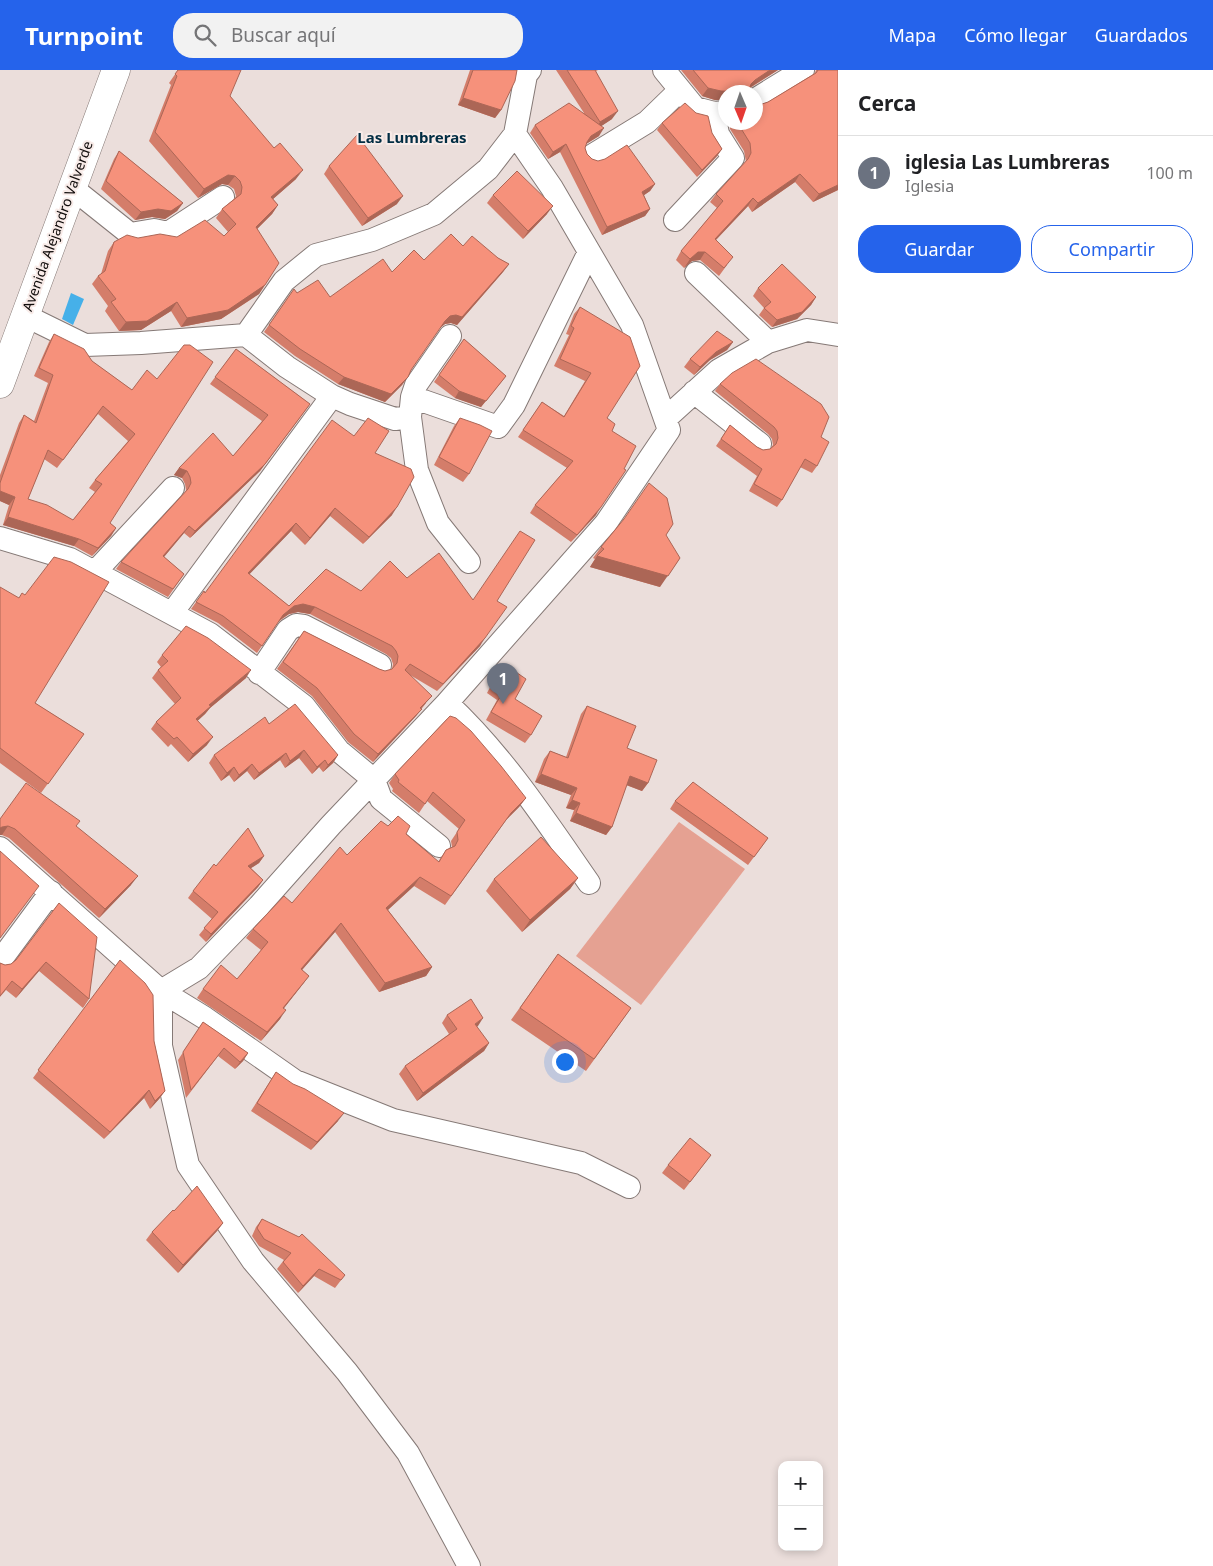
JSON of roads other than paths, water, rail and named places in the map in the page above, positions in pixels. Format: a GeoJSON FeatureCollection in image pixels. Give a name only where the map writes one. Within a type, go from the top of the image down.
{"type":"FeatureCollection","features":[{"type":"Feature","properties":{"kind":"main road","name":"Avenida Alejandro Valverde"},"geometry":{"type":"LineString","coordinates":[[0,384],[71,187],[116,70]]}},
{"type":"Feature","properties":{"kind":"street"},"geometry":{"type":"LineString","coordinates":[[246,335],[284,281],[316,255],[372,240],[434,214],[488,169],[514,134],[526,76],[530,70]]}},
{"type":"Feature","properties":{"kind":"street"},"geometry":{"type":"LineString","coordinates":[[664,70],[695,108],[718,112]]}},
{"type":"Feature","properties":{"kind":"street"},"geometry":{"type":"LineString","coordinates":[[763,95],[803,70]]}},
{"type":"Feature","properties":{"kind":"street"},"geometry":{"type":"LineString","coordinates":[[593,155],[647,122],[680,90]]}},
{"type":"Feature","properties":{"kind":"street"},"geometry":{"type":"LineString","coordinates":[[674,220],[733,158],[718,134],[718,130]]}},
{"type":"Feature","properties":{"kind":"street"},"geometry":{"type":"LineString","coordinates":[[161,991],[199,968],[259,906],[324,832],[447,703],[606,523],[669,430],[632,326],[552,188],[514,134]]}},
{"type":"Feature","properties":{"kind":"street"},"geometry":{"type":"LineString","coordinates":[[71,187],[130,234],[154,230],[168,233],[223,197]]}},
{"type":"Feature","properties":{"kind":"street"},"geometry":{"type":"LineString","coordinates":[[411,407],[498,427],[514,405],[589,252]]}},
{"type":"Feature","properties":{"kind":"street"},"geometry":{"type":"LineString","coordinates":[[696,273],[768,342]]}},
{"type":"Feature","properties":{"kind":"street"},"geometry":{"type":"LineString","coordinates":[[24,315],[85,345],[142,344],[246,335],[287,367],[332,396],[350,404],[396,419],[411,407]]}},
{"type":"Feature","properties":{"kind":"street"},"geometry":{"type":"LineString","coordinates":[[665,419],[719,370],[768,342],[807,330],[838,336]]}},
{"type":"Feature","properties":{"kind":"street"},"geometry":{"type":"LineString","coordinates":[[450,336],[416,385],[411,407],[417,470],[438,523],[469,562]]}},
{"type":"Feature","properties":{"kind":"street"},"geometry":{"type":"LineString","coordinates":[[694,392],[760,444]]}},
{"type":"Feature","properties":{"kind":"street"},"geometry":{"type":"LineString","coordinates":[[172,613],[332,396]]}},
{"type":"Feature","properties":{"kind":"street"},"geometry":{"type":"LineString","coordinates":[[95,572],[172,488]]}},
{"type":"Feature","properties":{"kind":"street"},"geometry":{"type":"LineString","coordinates":[[0,538],[70,559],[210,634],[304,706],[339,751],[374,780],[381,799],[439,846]]}},
{"type":"Feature","properties":{"kind":"street"},"geometry":{"type":"LineString","coordinates":[[259,673],[288,630],[296,625],[304,626],[380,665]]}},
{"type":"Feature","properties":{"kind":"street"},"geometry":{"type":"LineString","coordinates":[[447,703],[485,742],[542,815],[589,883]]}},
{"type":"Feature","properties":{"kind":"street"},"geometry":{"type":"LineString","coordinates":[[0,848],[161,991],[205,1018],[295,1081],[393,1120],[581,1164],[629,1187]]}},
{"type":"Feature","properties":{"kind":"street"},"geometry":{"type":"LineString","coordinates":[[0,960],[51,892]]}},
{"type":"Feature","properties":{"kind":"street"},"geometry":{"type":"LineString","coordinates":[[161,991],[161,1046],[188,1165],[253,1261],[347,1372],[408,1453],[469,1566]]}},
{"type":"Feature","properties":{"kind":"water"},"geometry":{"type":"Polygon","coordinates":[[[71,293],[84,299],[73,325],[62,319],[71,293]]]}},
{"type":"Feature","properties":{"kind":"place","name":"iglesia Las Lumbreras"},"geometry":{"type":"Point","coordinates":[503,704]}},
{"type":"Feature","properties":{"kind":"district","name":"Las Lumbreras"},"geometry":{"type":"Point","coordinates":[412,137]}}]}
